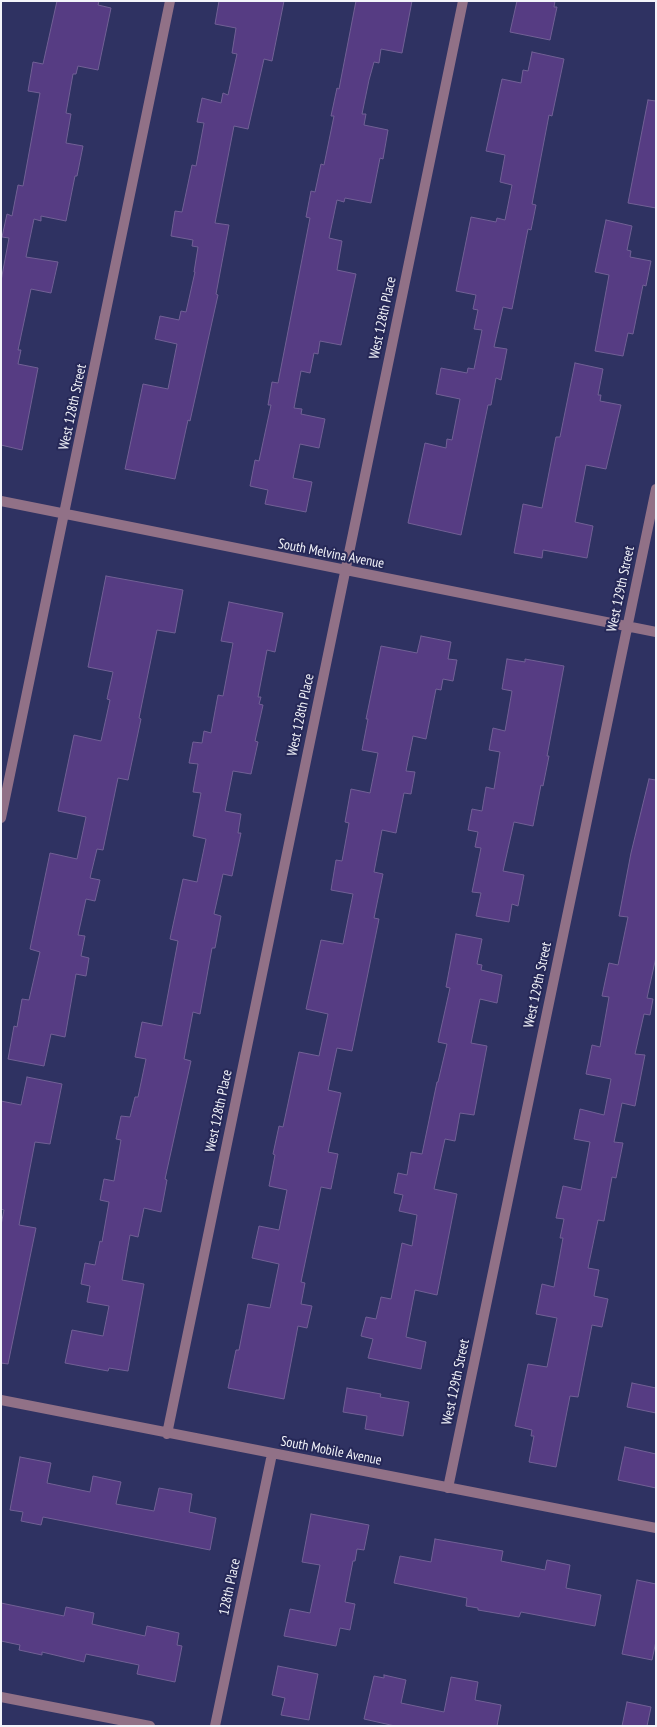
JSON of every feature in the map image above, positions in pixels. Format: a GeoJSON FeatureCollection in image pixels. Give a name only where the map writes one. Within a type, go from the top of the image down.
{"type":"FeatureCollection","features":[{"type":"Feature","properties":{"kind":"street","name":"West 128th Street"},"geometry":{"type":"LineString","coordinates":[[1,818],[170,1]]}},
{"type":"Feature","properties":{"kind":"street","name":"West 128th Place"},"geometry":{"type":"LineString","coordinates":[[167,1434],[463,1]]}},
{"type":"Feature","properties":{"kind":"street","name":"West 129th Street"},"geometry":{"type":"LineString","coordinates":[[448,1488],[656,489]]}},
{"type":"Feature","properties":{"kind":"street","name":"South Melvina Avenue"},"geometry":{"type":"LineString","coordinates":[[1,501],[656,632]]}},
{"type":"Feature","properties":{"kind":"street","name":"South Mobile Avenue"},"geometry":{"type":"LineString","coordinates":[[1,1400],[167,1434],[656,1528]]}},
{"type":"Feature","properties":{"kind":"street","name":"128th Place"},"geometry":{"type":"LineString","coordinates":[[215,1726],[272,1454]]}},
{"type":"Feature","properties":{"kind":"street"},"geometry":{"type":"LineString","coordinates":[[1,1697],[150,1726]]}},
{"type":"Feature","properties":{"kind":"building"},"geometry":{"type":"Polygon","coordinates":[[[57,1],[99,1],[98,5],[111,8],[98,70],[78,66],[76,74],[73,74],[66,113],[71,114],[66,143],[83,146],[66,221],[41,216],[41,221],[34,219],[26,257],[58,262],[51,293],[31,289],[18,350],[21,350],[18,364],[38,368],[22,450],[1,445],[1,281],[9,238],[2,237],[7,214],[12,216],[18,185],[23,186],[40,93],[28,91],[33,62],[43,64],[57,1]]]}},
{"type":"Feature","properties":{"kind":"building"},"geometry":{"type":"Polygon","coordinates":[[[219,1],[284,1],[272,61],[264,59],[248,129],[234,126],[215,223],[229,225],[216,294],[218,295],[175,479],[125,469],[143,384],[168,389],[177,344],[155,339],[160,316],[179,320],[181,311],[186,312],[195,272],[198,247],[192,246],[193,240],[171,236],[175,211],[182,212],[192,165],[196,166],[204,123],[197,122],[202,98],[221,103],[223,93],[228,95],[237,54],[232,53],[236,28],[215,24],[219,1]]]}},
{"type":"Feature","properties":{"kind":"building"},"geometry":{"type":"Polygon","coordinates":[[[356,1],[412,1],[402,53],[381,49],[379,63],[374,62],[362,114],[366,114],[364,125],[388,130],[383,159],[380,158],[371,203],[345,198],[344,202],[337,200],[329,238],[342,241],[337,270],[356,274],[341,345],[320,341],[318,354],[314,353],[310,373],[301,371],[294,408],[302,409],[301,414],[325,419],[319,448],[300,444],[293,478],[312,482],[306,512],[265,504],[268,490],[250,486],[255,460],[259,461],[271,405],[268,405],[272,382],[278,383],[310,218],[306,217],[311,191],[315,192],[321,164],[324,165],[334,116],[331,116],[337,88],[339,89],[356,1]]]}},
{"type":"Feature","properties":{"kind":"building"},"geometry":{"type":"Polygon","coordinates":[[[517,1],[555,1],[554,7],[557,7],[550,40],[510,32],[517,1]]]}},
{"type":"Feature","properties":{"kind":"building"},"geometry":{"type":"Polygon","coordinates":[[[532,52],[564,59],[552,116],[549,115],[532,204],[536,205],[531,230],[528,229],[512,309],[503,307],[494,347],[507,349],[501,380],[496,378],[491,405],[488,405],[461,535],[408,523],[425,443],[446,448],[447,439],[452,440],[460,399],[436,394],[441,368],[467,373],[468,368],[474,369],[482,330],[474,329],[478,310],[473,309],[476,295],[456,291],[471,217],[496,222],[497,218],[505,220],[512,185],[500,182],[505,155],[486,151],[502,79],[521,83],[523,70],[528,71],[532,52]]]}},
{"type":"Feature","properties":{"kind":"building"},"geometry":{"type":"Polygon","coordinates":[[[648,100],[656,101],[656,208],[628,203],[648,100]]]}},
{"type":"Feature","properties":{"kind":"building"},"geometry":{"type":"Polygon","coordinates":[[[606,220],[632,226],[627,250],[631,251],[630,257],[651,261],[646,286],[643,285],[633,334],[628,333],[623,356],[595,351],[609,275],[595,272],[606,220]]]}},
{"type":"Feature","properties":{"kind":"building"},"geometry":{"type":"Polygon","coordinates":[[[575,363],[603,369],[598,395],[601,395],[600,401],[621,405],[606,469],[586,465],[575,522],[593,526],[587,558],[543,550],[542,558],[514,553],[523,504],[542,508],[556,437],[560,437],[575,363]]]}},
{"type":"Feature","properties":{"kind":"building"},"geometry":{"type":"Polygon","coordinates":[[[106,576],[183,590],[175,633],[157,630],[128,780],[118,778],[103,850],[97,849],[90,878],[100,880],[95,901],[86,899],[78,935],[85,936],[81,956],[89,958],[86,976],[76,974],[65,1037],[51,1034],[44,1066],[8,1059],[14,1026],[17,1027],[22,999],[29,1000],[40,952],[30,949],[50,853],[77,859],[86,817],[58,811],[74,735],[101,741],[110,700],[107,699],[113,672],[88,667],[106,576]]]}},
{"type":"Feature","properties":{"kind":"building"},"geometry":{"type":"Polygon","coordinates":[[[229,602],[283,613],[275,652],[267,650],[258,697],[261,697],[259,704],[263,705],[255,741],[258,742],[251,774],[233,771],[225,811],[241,814],[238,833],[241,833],[232,876],[223,874],[214,914],[221,916],[215,948],[212,948],[200,1014],[193,1012],[184,1059],[191,1061],[165,1179],[167,1180],[161,1212],[144,1208],[138,1237],[130,1235],[122,1280],[144,1284],[128,1371],[109,1368],[108,1371],[65,1363],[72,1330],[103,1336],[109,1306],[87,1302],[90,1286],[81,1284],[85,1263],[95,1265],[100,1241],[102,1242],[109,1202],[100,1200],[104,1179],[114,1181],[121,1140],[116,1139],[121,1116],[130,1117],[135,1097],[138,1097],[146,1059],[135,1057],[142,1022],[162,1026],[178,941],[170,939],[183,879],[197,882],[206,839],[193,836],[201,793],[193,792],[198,764],[189,763],[193,742],[202,743],[204,731],[211,733],[218,695],[223,696],[233,643],[221,641],[229,602]]]}},
{"type":"Feature","properties":{"kind":"building"},"geometry":{"type":"Polygon","coordinates":[[[421,636],[451,642],[448,659],[457,660],[453,681],[443,679],[441,690],[436,689],[426,739],[413,736],[406,771],[415,772],[411,794],[404,793],[396,833],[382,830],[374,872],[383,874],[374,918],[379,919],[352,1051],[337,1048],[328,1090],[341,1093],[328,1152],[338,1154],[331,1189],[321,1187],[301,1282],[305,1283],[301,1304],[312,1306],[307,1328],[298,1326],[284,1399],[228,1388],[236,1350],[239,1350],[248,1304],[270,1308],[279,1264],[252,1258],[259,1226],[279,1230],[287,1190],[269,1186],[279,1126],[283,1127],[299,1052],[319,1056],[328,1014],[306,1009],[321,940],[343,944],[353,894],[331,890],[336,860],[342,861],[349,823],[345,822],[351,789],[370,793],[378,753],[362,750],[368,719],[366,719],[381,646],[417,653],[421,636]]]}},
{"type":"Feature","properties":{"kind":"building"},"geometry":{"type":"Polygon","coordinates":[[[507,659],[525,662],[525,659],[564,666],[547,756],[549,756],[533,826],[514,822],[503,871],[524,875],[518,906],[512,904],[509,922],[476,916],[481,893],[472,892],[481,848],[475,847],[478,832],[468,830],[472,809],[482,811],[486,787],[494,789],[500,752],[489,750],[493,728],[505,731],[512,691],[502,689],[507,659]]]}},
{"type":"Feature","properties":{"kind":"building"},"geometry":{"type":"Polygon","coordinates":[[[649,779],[656,780],[656,957],[647,998],[653,999],[650,1015],[644,1014],[635,1054],[645,1055],[635,1106],[622,1103],[614,1142],[623,1143],[616,1178],[612,1177],[604,1221],[598,1220],[588,1268],[599,1270],[594,1296],[608,1299],[602,1327],[592,1325],[578,1397],[570,1396],[556,1467],[529,1462],[534,1436],[531,1436],[532,1430],[515,1426],[528,1364],[547,1367],[557,1318],[536,1314],[542,1284],[554,1287],[563,1238],[560,1238],[564,1219],[556,1218],[563,1186],[581,1190],[590,1142],[574,1139],[580,1109],[604,1115],[611,1079],[586,1074],[592,1045],[600,1047],[609,997],[602,996],[609,963],[618,965],[628,917],[619,916],[631,853],[649,779]]]}},
{"type":"Feature","properties":{"kind":"building"},"geometry":{"type":"Polygon","coordinates":[[[456,934],[482,939],[477,964],[482,965],[481,970],[502,975],[497,1003],[480,999],[471,1043],[487,1046],[474,1115],[460,1113],[455,1141],[445,1139],[434,1189],[457,1194],[437,1295],[415,1290],[406,1337],[426,1342],[421,1369],[368,1358],[373,1339],[361,1336],[366,1317],[376,1319],[381,1297],[391,1299],[402,1243],[412,1246],[417,1215],[399,1211],[403,1195],[394,1193],[398,1173],[407,1175],[411,1152],[422,1154],[447,1044],[438,1042],[450,988],[446,987],[456,934]]]}},
{"type":"Feature","properties":{"kind":"building"},"geometry":{"type":"Polygon","coordinates":[[[27,1077],[62,1084],[50,1144],[35,1142],[19,1225],[36,1228],[8,1364],[1,1363],[1,1225],[4,1210],[1,1209],[1,1101],[21,1105],[27,1077]]]}},
{"type":"Feature","properties":{"kind":"building"},"geometry":{"type":"Polygon","coordinates":[[[632,1383],[656,1388],[656,1413],[627,1407],[632,1383]]]}},
{"type":"Feature","properties":{"kind":"building"},"geometry":{"type":"Polygon","coordinates":[[[347,1388],[381,1394],[380,1397],[409,1402],[403,1436],[365,1429],[367,1416],[343,1412],[347,1388]]]}},
{"type":"Feature","properties":{"kind":"building"},"geometry":{"type":"Polygon","coordinates":[[[625,1447],[656,1454],[656,1488],[618,1480],[625,1447]]]}},
{"type":"Feature","properties":{"kind":"building"},"geometry":{"type":"Polygon","coordinates":[[[20,1457],[51,1463],[47,1483],[90,1492],[93,1476],[121,1482],[116,1504],[154,1511],[159,1488],[192,1494],[189,1512],[216,1518],[210,1550],[43,1517],[41,1525],[21,1521],[23,1512],[10,1510],[20,1457]]]}},
{"type":"Feature","properties":{"kind":"building"},"geometry":{"type":"Polygon","coordinates":[[[311,1514],[369,1525],[364,1550],[357,1549],[355,1561],[353,1561],[345,1602],[355,1604],[350,1630],[340,1628],[336,1646],[284,1636],[290,1609],[310,1613],[320,1565],[302,1562],[311,1514]]]}},
{"type":"Feature","properties":{"kind":"building"},"geometry":{"type":"Polygon","coordinates":[[[435,1539],[503,1551],[501,1561],[545,1570],[547,1560],[570,1565],[566,1588],[601,1595],[595,1626],[521,1612],[519,1617],[478,1610],[478,1608],[466,1606],[467,1598],[394,1583],[400,1556],[431,1562],[435,1539]]]}},
{"type":"Feature","properties":{"kind":"building"},"geometry":{"type":"Polygon","coordinates":[[[637,1580],[656,1584],[656,1641],[652,1660],[622,1654],[637,1580]]]}},
{"type":"Feature","properties":{"kind":"building"},"geometry":{"type":"Polygon","coordinates":[[[1,1603],[64,1616],[66,1607],[94,1613],[92,1624],[145,1636],[147,1626],[179,1633],[177,1645],[182,1646],[175,1682],[137,1674],[139,1665],[86,1654],[84,1662],[42,1652],[42,1655],[19,1650],[20,1645],[1,1641],[1,1603]]]}},
{"type":"Feature","properties":{"kind":"building"},"geometry":{"type":"Polygon","coordinates":[[[278,1666],[318,1674],[309,1720],[281,1715],[285,1698],[272,1695],[278,1666]]]}},
{"type":"Feature","properties":{"kind":"building"},"geometry":{"type":"Polygon","coordinates":[[[384,1675],[406,1680],[401,1703],[444,1712],[451,1677],[478,1682],[475,1700],[501,1705],[497,1726],[395,1726],[364,1719],[374,1676],[384,1678],[384,1675]]]}},
{"type":"Feature","properties":{"kind":"building"},"geometry":{"type":"Polygon","coordinates":[[[627,1702],[651,1707],[647,1726],[622,1726],[627,1702]]]}}]}
